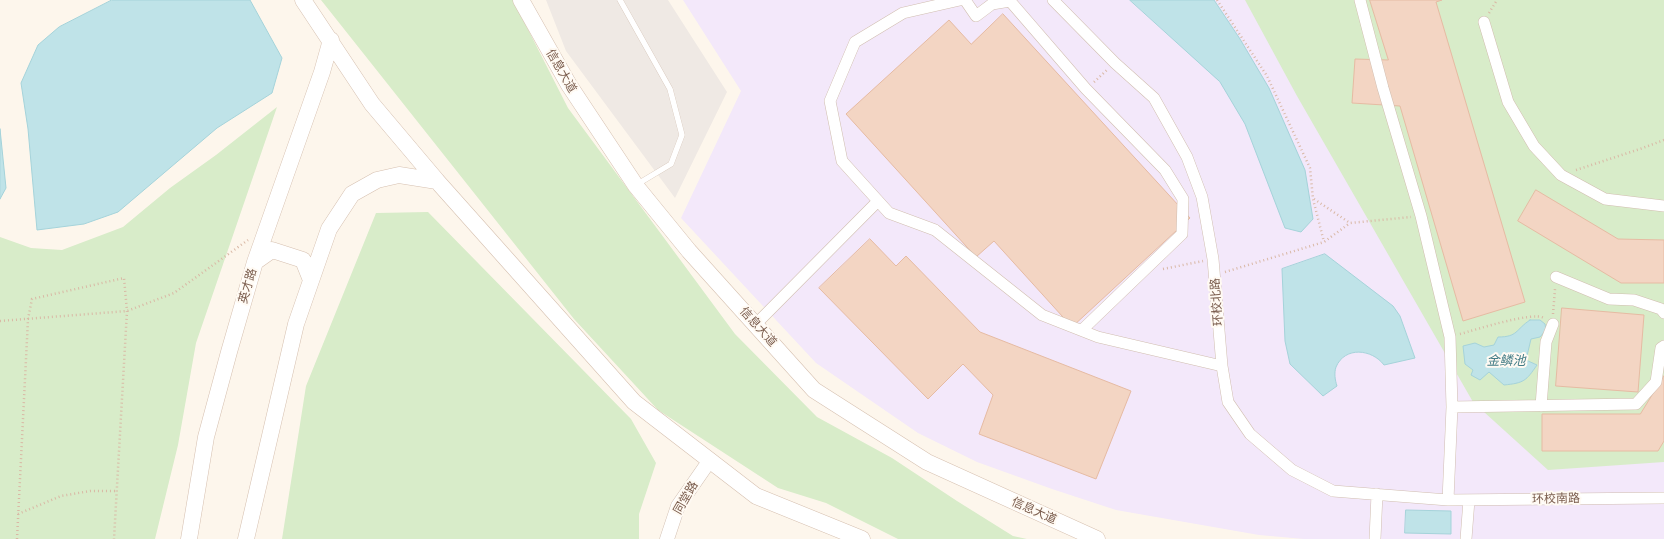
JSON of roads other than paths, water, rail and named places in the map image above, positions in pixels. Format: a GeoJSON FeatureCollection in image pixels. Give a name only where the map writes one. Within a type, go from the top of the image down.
{"type":"FeatureCollection","features":[{"type":"Feature","properties":{"kind":"main road"},"geometry":{"type":"LineString","coordinates":[[303,0],[331,40],[372,104],[437,181],[634,402],[756,496],[862,539]]}},
{"type":"Feature","properties":{"kind":"main road","name":"信息大道"},"geometry":{"type":"LineString","coordinates":[[521,0],[569,85],[636,186],[689,251],[814,390],[927,462],[1098,539]]}},
{"type":"Feature","properties":{"kind":"main road","name":"英才路"},"geometry":{"type":"LineString","coordinates":[[189,539],[206,437],[229,352],[255,262],[322,72],[331,40]]}},
{"type":"Feature","properties":{"kind":"main road"},"geometry":{"type":"LineString","coordinates":[[246,539],[296,324],[329,229],[352,194],[377,180],[399,175],[437,181]]}},
{"type":"Feature","properties":{"kind":"main road"},"geometry":{"type":"LineString","coordinates":[[255,262],[272,250],[284,253],[303,260],[311,280]]}},
{"type":"Feature","properties":{"kind":"street"},"geometry":{"type":"LineString","coordinates":[[960,0],[903,12],[855,42],[830,101],[842,161],[889,213],[935,230],[1042,315],[1098,337],[1222,366]]}},
{"type":"Feature","properties":{"kind":"street"},"geometry":{"type":"LineString","coordinates":[[965,0],[976,16],[992,4],[1010,1],[1086,89],[1165,170],[1183,199],[1182,234],[1082,330]]}},
{"type":"Feature","properties":{"kind":"street","name":"环校北路"},"geometry":{"type":"LineString","coordinates":[[1053,0],[1115,63],[1154,98],[1187,157],[1202,197],[1213,258],[1222,366],[1228,402],[1250,434],[1292,470],[1334,491],[1448,500]]}},
{"type":"Feature","properties":{"kind":"street"},"geometry":{"type":"LineString","coordinates":[[1360,0],[1383,88],[1421,216],[1450,337],[1452,408],[1448,500]]}},
{"type":"Feature","properties":{"kind":"street"},"geometry":{"type":"LineString","coordinates":[[1484,22],[1508,102],[1534,146],[1561,175],[1605,199],[1664,206]]}},
{"type":"Feature","properties":{"kind":"street"},"geometry":{"type":"LineString","coordinates":[[755,325],[878,201]]}},
{"type":"Feature","properties":{"kind":"street"},"geometry":{"type":"LineString","coordinates":[[1556,277],[1609,299],[1634,300],[1661,309],[1664,313]]}},
{"type":"Feature","properties":{"kind":"street"},"geometry":{"type":"LineString","coordinates":[[1541,406],[1546,342],[1553,324]]}},
{"type":"Feature","properties":{"kind":"street"},"geometry":{"type":"LineString","coordinates":[[1452,408],[1636,404],[1656,382],[1661,348],[1664,346]]}},
{"type":"Feature","properties":{"kind":"street","name":"同堂路"},"geometry":{"type":"LineString","coordinates":[[667,539],[678,506],[710,460]]}},
{"type":"Feature","properties":{"kind":"street"},"geometry":{"type":"LineString","coordinates":[[1375,539],[1377,494]]}},
{"type":"Feature","properties":{"kind":"street","name":"环校南路"},"geometry":{"type":"LineString","coordinates":[[1448,500],[1662,495]]}},
{"type":"Feature","properties":{"kind":"street"},"geometry":{"type":"LineString","coordinates":[[1466,539],[1469,500]]}},
{"type":"Feature","properties":{"kind":"lane"},"geometry":{"type":"LineString","coordinates":[[620,0],[670,89],[682,135],[671,164],[636,186]]}},
{"type":"Feature","properties":{"kind":"water"},"geometry":{"type":"Polygon","coordinates":[[[112,0],[250,0],[282,58],[272,93],[217,128],[118,212],[84,224],[37,230],[28,129],[21,83],[38,45],[59,27],[112,0]]]}},
{"type":"Feature","properties":{"kind":"water"},"geometry":{"type":"Polygon","coordinates":[[[1130,0],[1214,0],[1240,39],[1269,88],[1305,170],[1313,219],[1301,232],[1285,228],[1245,124],[1220,82],[1130,0]]]}},
{"type":"Feature","properties":{"kind":"water"},"geometry":{"type":"Polygon","coordinates":[[[0,129],[6,188],[0,199],[0,129]]]}},
{"type":"Feature","properties":{"kind":"water"},"geometry":{"type":"Polygon","coordinates":[[[1325,254],[1393,306],[1400,316],[1415,358],[1384,365],[1373,356],[1366,353],[1352,353],[1340,360],[1335,372],[1337,386],[1323,396],[1290,364],[1285,341],[1282,269],[1325,254]]]}},
{"type":"Feature","properties":{"kind":"water","name":"金鳞池"},"geometry":{"type":"Polygon","coordinates":[[[1530,320],[1540,320],[1545,324],[1546,330],[1540,337],[1531,339],[1526,360],[1537,365],[1527,378],[1520,382],[1504,385],[1489,372],[1480,380],[1471,375],[1473,370],[1465,364],[1463,346],[1475,343],[1484,347],[1494,345],[1498,337],[1505,337],[1513,334],[1530,320]]]}},
{"type":"Feature","properties":{"kind":"water"},"geometry":{"type":"Polygon","coordinates":[[[1406,510],[1451,511],[1451,534],[1405,533],[1406,510]]]}}]}
